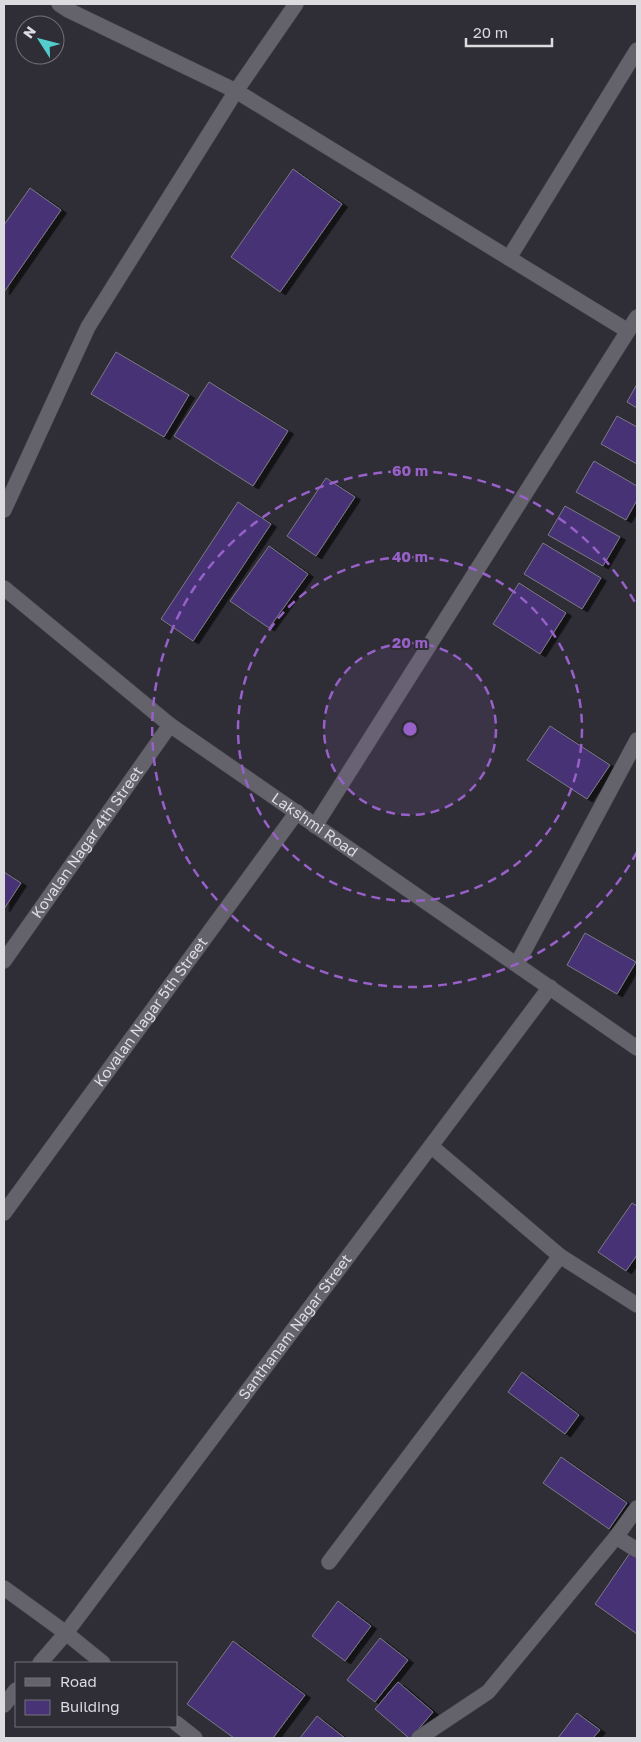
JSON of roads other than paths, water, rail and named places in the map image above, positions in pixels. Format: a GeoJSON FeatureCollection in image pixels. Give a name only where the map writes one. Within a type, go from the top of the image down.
{"type":"FeatureCollection","features":[{"type":"Feature","properties":{"kind":"street"},"geometry":{"type":"LineString","coordinates":[[59,4],[236,91],[628,331]]}},
{"type":"Feature","properties":{"kind":"street"},"geometry":{"type":"LineString","coordinates":[[4,510],[88,327],[236,91],[296,4]]}},
{"type":"Feature","properties":{"kind":"street"},"geometry":{"type":"LineString","coordinates":[[509,258],[637,50]]}},
{"type":"Feature","properties":{"kind":"street"},"geometry":{"type":"LineString","coordinates":[[315,826],[637,317]]}},
{"type":"Feature","properties":{"kind":"street","name":"Lakshmi Road"},"geometry":{"type":"LineString","coordinates":[[5,592],[170,725],[637,1048]]}},
{"type":"Feature","properties":{"kind":"street","name":"Kovalan Nagar 4th Street"},"geometry":{"type":"LineString","coordinates":[[4,961],[170,725]]}},
{"type":"Feature","properties":{"kind":"street"},"geometry":{"type":"LineString","coordinates":[[517,964],[637,740]]}},
{"type":"Feature","properties":{"kind":"street","name":"Kovalan Nagar 5th Street"},"geometry":{"type":"LineString","coordinates":[[4,1212],[297,812]]}},
{"type":"Feature","properties":{"kind":"street","name":"Santhanam Nagar Street"},"geometry":{"type":"LineString","coordinates":[[41,1662],[66,1633],[550,987]]}},
{"type":"Feature","properties":{"kind":"street"},"geometry":{"type":"LineString","coordinates":[[431,1146],[560,1256],[637,1305]]}},
{"type":"Feature","properties":{"kind":"street"},"geometry":{"type":"LineString","coordinates":[[329,1562],[560,1256]]}},
{"type":"Feature","properties":{"kind":"street"},"geometry":{"type":"LineString","coordinates":[[419,1738],[488,1692],[616,1538],[637,1508]]}},
{"type":"Feature","properties":{"kind":"street"},"geometry":{"type":"LineString","coordinates":[[616,1538],[637,1550]]}},
{"type":"Feature","properties":{"kind":"street"},"geometry":{"type":"LineString","coordinates":[[4,1588],[103,1662]]}},
{"type":"Feature","properties":{"kind":"street"},"geometry":{"type":"LineString","coordinates":[[4,1705],[15,1691]]}},
{"type":"Feature","properties":{"kind":"street"},"geometry":{"type":"LineString","coordinates":[[178,1725],[195,1738]]}}]}
